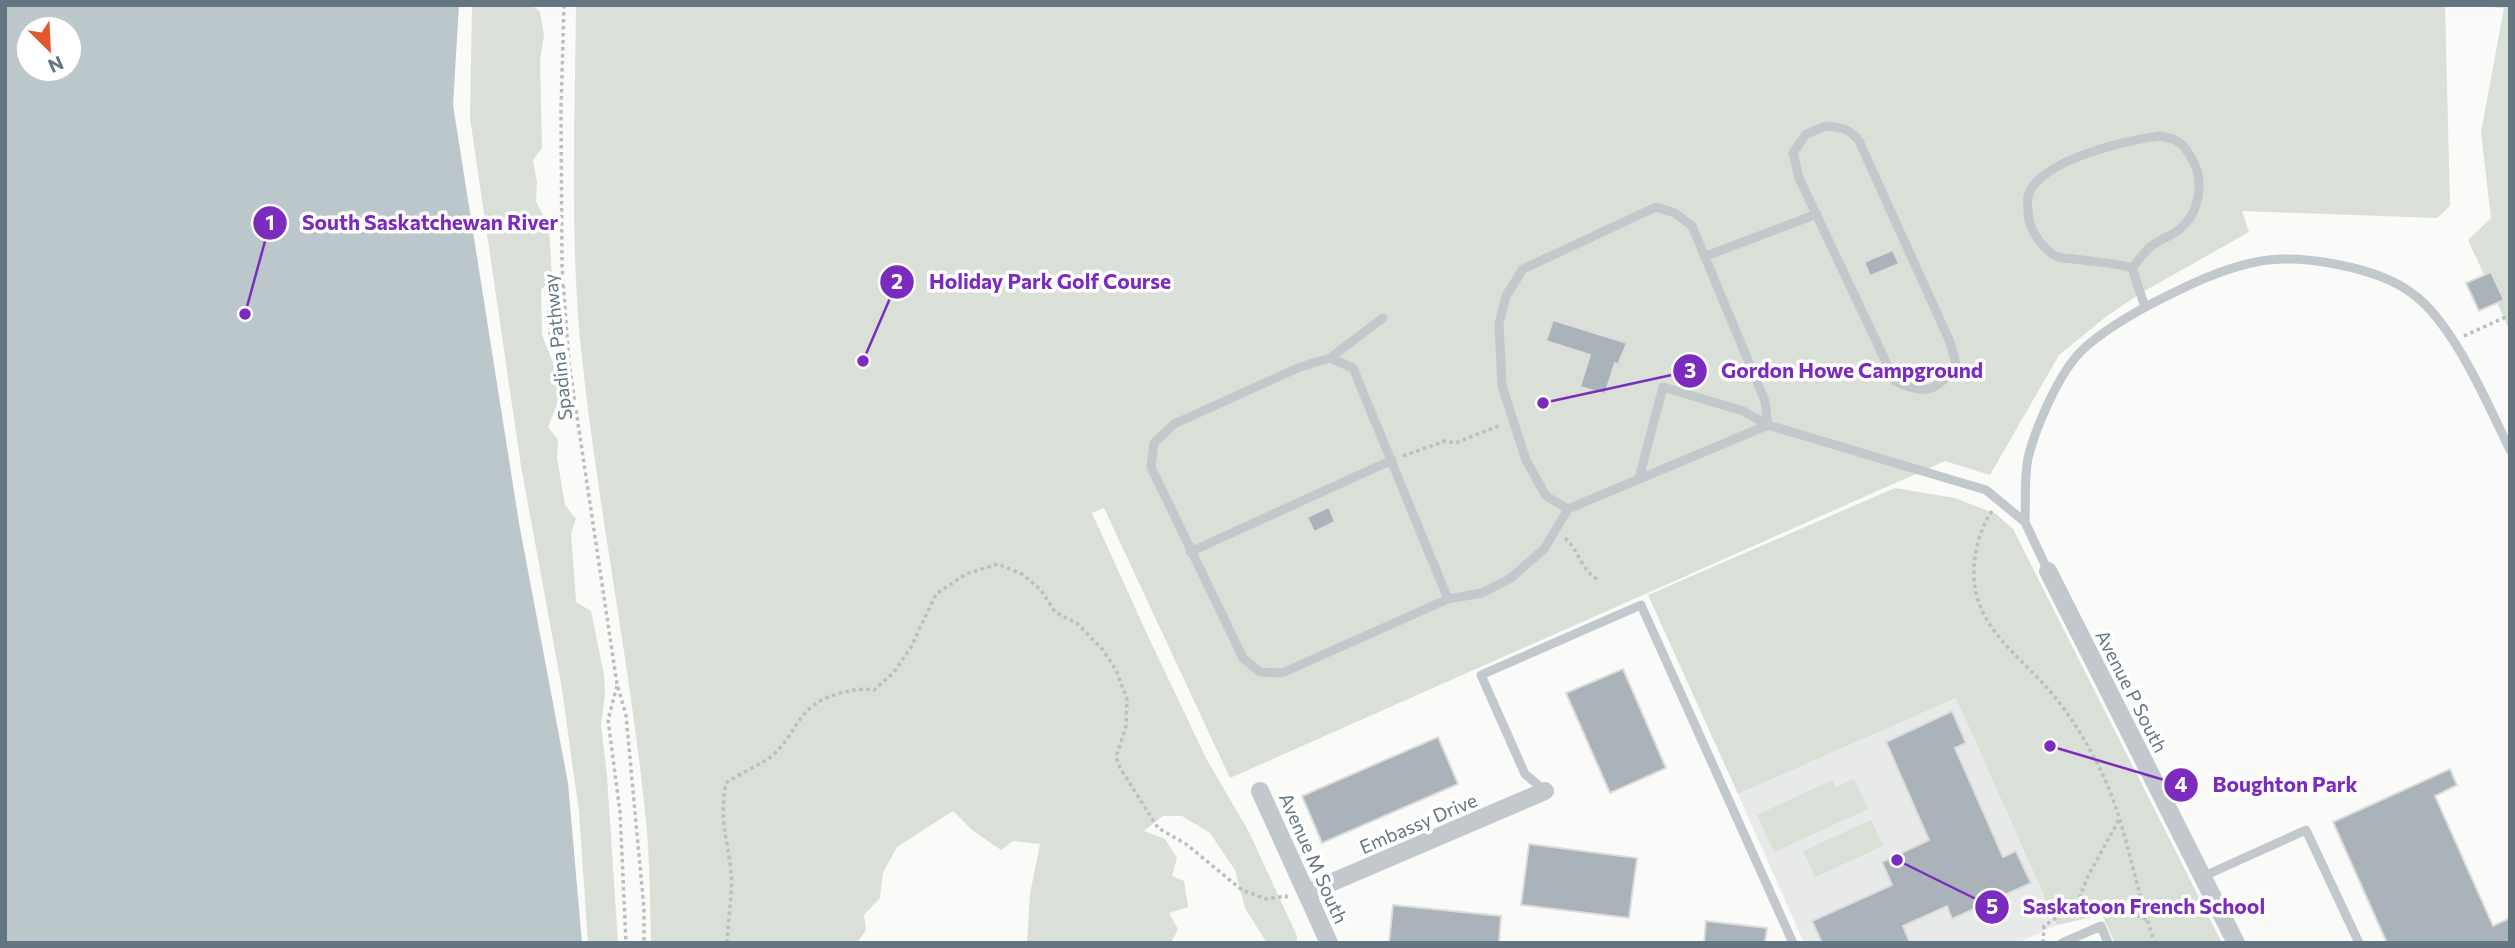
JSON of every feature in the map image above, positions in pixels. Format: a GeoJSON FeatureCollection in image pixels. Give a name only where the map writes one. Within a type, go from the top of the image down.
{"type":"FeatureCollection","features":[{"type":"Feature","properties":{"kind":"street","name":"Avenue P South"},"geometry":{"type":"LineString","coordinates":[[2049,570],[2236,943]]}},
{"type":"Feature","properties":{"kind":"street","name":"Avenue M South"},"geometry":{"type":"LineString","coordinates":[[1260,791],[1329,943]]}},
{"type":"Feature","properties":{"kind":"street","name":"Embassy Drive"},"geometry":{"type":"LineString","coordinates":[[1307,893],[1545,791]]}},
{"type":"Feature","properties":{"kind":"lane"},"geometry":{"type":"LineString","coordinates":[[1826,126],[1852,131],[1859,141],[1950,342],[1956,364],[1946,380],[1929,390],[1910,388],[1895,381],[1817,215],[1799,178],[1793,153],[1806,134],[1826,126]]}},
{"type":"Feature","properties":{"kind":"lane"},"geometry":{"type":"LineString","coordinates":[[2140,138],[2174,138],[2188,151],[2197,169],[2200,188],[2195,210],[2183,227],[2150,247],[2132,268],[2115,263],[2057,257],[2041,243],[2031,228],[2029,194],[2041,178],[2057,166],[2082,156],[2140,138]]}},
{"type":"Feature","properties":{"kind":"lane"},"geometry":{"type":"LineString","coordinates":[[1568,509],[1546,496],[1526,460],[1502,386],[1499,324],[1506,296],[1522,269],[1656,207],[1675,213],[1692,226],[1765,401],[1768,425]]}},
{"type":"Feature","properties":{"kind":"lane"},"geometry":{"type":"LineString","coordinates":[[1706,256],[1817,215]]}},
{"type":"Feature","properties":{"kind":"lane"},"geometry":{"type":"LineString","coordinates":[[2025,522],[2028,459],[2047,406],[2075,357],[2122,320],[2145,307],[2194,282],[2257,261],[2315,260],[2352,267],[2413,294],[2438,319],[2469,366],[2510,450]]}},
{"type":"Feature","properties":{"kind":"lane"},"geometry":{"type":"LineString","coordinates":[[2132,268],[2145,307]]}},
{"type":"Feature","properties":{"kind":"lane"},"geometry":{"type":"LineString","coordinates":[[1383,317],[1331,358],[1300,367],[1174,424],[1154,443],[1151,467],[1190,552],[1243,658],[1260,672],[1282,673],[1448,599],[1482,593],[1511,578],[1544,549],[1568,509],[1768,425]]}},
{"type":"Feature","properties":{"kind":"lane"},"geometry":{"type":"LineString","coordinates":[[1331,358],[1353,368],[1448,599]]}},
{"type":"Feature","properties":{"kind":"lane"},"geometry":{"type":"LineString","coordinates":[[1639,478],[1663,387],[1743,411],[1768,425],[1986,490],[2025,522],[2049,570]]}},
{"type":"Feature","properties":{"kind":"lane"},"geometry":{"type":"LineString","coordinates":[[1190,552],[1392,460]]}},
{"type":"Feature","properties":{"kind":"lane"},"geometry":{"type":"LineString","coordinates":[[1545,791],[1525,774],[1481,675],[1641,605],[1793,943]]}},
{"type":"Feature","properties":{"kind":"lane"},"geometry":{"type":"LineString","coordinates":[[2202,877],[2306,830],[2359,943]]}},
{"type":"Feature","properties":{"kind":"lane"},"geometry":{"type":"LineString","coordinates":[[2062,943],[2101,926],[2108,943]]}},
{"type":"Feature","properties":{"kind":"path","name":"Spadina Pathway"},"geometry":{"type":"LineString","coordinates":[[564,5],[561,111],[564,285],[569,363],[617,684],[626,715],[644,943]]}},
{"type":"Feature","properties":{"kind":"path"},"geometry":{"type":"LineString","coordinates":[[564,285],[550,291],[551,341],[558,353],[569,363]]}},
{"type":"Feature","properties":{"kind":"path"},"geometry":{"type":"LineString","coordinates":[[2452,341],[2510,315]]}},
{"type":"Feature","properties":{"kind":"path"},"geometry":{"type":"LineString","coordinates":[[1392,460],[1444,441],[1455,443],[1513,420]]}},
{"type":"Feature","properties":{"kind":"path"},"geometry":{"type":"LineString","coordinates":[[1999,500],[1985,521],[1978,539],[1976,593],[1985,614],[2008,647],[2050,691],[2098,765],[2120,818],[2146,920],[2155,943]]}},
{"type":"Feature","properties":{"kind":"path"},"geometry":{"type":"LineString","coordinates":[[1556,529],[1575,547],[1590,575],[1599,580]]}},
{"type":"Feature","properties":{"kind":"path"},"geometry":{"type":"LineString","coordinates":[[727,943],[731,871],[724,840],[722,805],[726,783],[769,758],[789,736],[805,711],[820,699],[858,688],[874,690],[894,672],[911,647],[936,594],[966,574],[998,565],[1022,574],[1041,590],[1055,612],[1078,624],[1103,650],[1116,670],[1126,699],[1126,726],[1116,757],[1120,768],[1158,828],[1186,844],[1242,890],[1266,899],[1286,896],[1291,908]]}},
{"type":"Feature","properties":{"kind":"path","name":"Spadina Pathway"},"geometry":{"type":"LineString","coordinates":[[617,684],[608,720],[620,812],[626,943]]}},
{"type":"Feature","properties":{"kind":"path"},"geometry":{"type":"LineString","coordinates":[[2077,904],[2088,877],[2120,818]]}},
{"type":"Feature","properties":{"kind":"path"},"geometry":{"type":"LineString","coordinates":[[2043,943],[2044,926],[2077,904],[2115,903],[2146,920]]}},
{"type":"Feature","properties":{"kind":"shaded area"},"geometry":{"type":"Polygon","coordinates":[[[5,5],[459,5],[453,105],[519,523],[568,783],[582,943],[5,943],[5,5]]]}},
{"type":"Feature","properties":{"kind":"shaded area"},"geometry":{"type":"Polygon","coordinates":[[[472,5],[532,5],[540,12],[544,35],[540,60],[542,148],[533,160],[537,182],[536,201],[549,228],[552,277],[541,290],[542,335],[557,373],[560,397],[548,427],[558,440],[557,458],[565,505],[576,519],[571,533],[576,602],[591,611],[604,675],[605,695],[601,724],[618,943],[588,943],[579,812],[562,689],[521,466],[470,118],[472,5]]]}},
{"type":"Feature","properties":{"kind":"shaded area"},"geometry":{"type":"Polygon","coordinates":[[[576,5],[2445,5],[2450,206],[2437,218],[2242,211],[2249,232],[2141,293],[2107,316],[2059,355],[1990,475],[1945,461],[1230,778],[1104,508],[1092,513],[1207,760],[1249,832],[1297,936],[1297,943],[1267,943],[1245,908],[1235,870],[1210,833],[1182,816],[1163,816],[1144,831],[1165,839],[1177,858],[1172,876],[1184,881],[1188,907],[1169,913],[1178,929],[1171,943],[1027,943],[1030,894],[1040,844],[1013,841],[1001,850],[972,830],[953,811],[897,847],[883,873],[880,898],[864,915],[866,930],[857,943],[651,943],[648,851],[639,761],[580,339],[574,214],[576,5]]]}},
{"type":"Feature","properties":{"kind":"shaded area"},"geometry":{"type":"Polygon","coordinates":[[[2456,5],[2510,5],[2510,331],[2468,240],[2491,218],[2481,132],[2504,8],[2456,5]]]}},
{"type":"Feature","properties":{"kind":"shaded area"},"geometry":{"type":"Polygon","coordinates":[[[1895,488],[1955,498],[1996,514],[2013,529],[2222,943],[2115,943],[2102,915],[2057,925],[1956,698],[1738,794],[1648,595],[1895,488]]]}},
{"type":"Feature","properties":{"kind":"shaded area"},"geometry":{"type":"Polygon","coordinates":[[[1956,698],[2057,925],[2017,943],[1804,943],[1738,794],[1956,698]]]}},
{"type":"Feature","properties":{"kind":"shaded area"},"geometry":{"type":"Polygon","coordinates":[[[1854,779],[1868,809],[1774,852],[1757,815],[1832,780],[1836,787],[1854,779]]]}},
{"type":"Feature","properties":{"kind":"shaded area"},"geometry":{"type":"Polygon","coordinates":[[[1871,820],[1883,846],[1815,877],[1803,851],[1871,820]]]}},
{"type":"Feature","properties":{"kind":"building"},"geometry":{"type":"Polygon","coordinates":[[[1893,250],[1899,264],[1870,276],[1864,262],[1893,250]]]}},
{"type":"Feature","properties":{"kind":"building"},"geometry":{"type":"Polygon","coordinates":[[[2491,272],[2504,300],[2479,311],[2466,283],[2491,272]]]}},
{"type":"Feature","properties":{"kind":"building"},"geometry":{"type":"Polygon","coordinates":[[[1553,320],[1627,343],[1618,365],[1615,363],[1605,394],[1580,387],[1590,355],[1546,341],[1553,320]]]}},
{"type":"Feature","properties":{"kind":"building"},"geometry":{"type":"Polygon","coordinates":[[[1329,507],[1335,522],[1314,532],[1307,517],[1329,507]]]}},
{"type":"Feature","properties":{"kind":"building"},"geometry":{"type":"Polygon","coordinates":[[[1623,669],[1666,768],[1610,793],[1566,693],[1623,669]]]}},
{"type":"Feature","properties":{"kind":"building"},"geometry":{"type":"Polygon","coordinates":[[[1952,711],[1966,743],[1955,748],[2003,857],[2016,851],[2031,883],[1952,919],[1947,906],[1903,926],[1910,943],[1822,943],[1812,921],[1892,885],[1882,862],[1929,840],[1886,742],[1952,711]]]}},
{"type":"Feature","properties":{"kind":"building"},"geometry":{"type":"Polygon","coordinates":[[[1438,737],[1458,784],[1322,843],[1302,796],[1438,737]]]}},
{"type":"Feature","properties":{"kind":"building"},"geometry":{"type":"Polygon","coordinates":[[[2450,769],[2457,785],[2435,796],[2493,926],[2510,918],[2510,943],[2387,943],[2333,822],[2450,769]]]}},
{"type":"Feature","properties":{"kind":"building"},"geometry":{"type":"Polygon","coordinates":[[[1529,844],[1637,858],[1629,918],[1521,905],[1529,844]]]}},
{"type":"Feature","properties":{"kind":"building"},"geometry":{"type":"Polygon","coordinates":[[[1393,905],[1501,916],[1499,943],[1389,943],[1393,905]]]}},
{"type":"Feature","properties":{"kind":"building"},"geometry":{"type":"Polygon","coordinates":[[[1706,921],[1767,928],[1765,943],[1704,943],[1706,921]]]}},
{"type":"Feature","properties":{"kind":"place","name":"South Saskatchewan River"},"geometry":{"type":"Point","coordinates":[245,314]}},
{"type":"Feature","properties":{"kind":"place","name":"Holiday Park Golf Course"},"geometry":{"type":"Point","coordinates":[863,361]}},
{"type":"Feature","properties":{"kind":"place","name":"Gordon Howe Campground"},"geometry":{"type":"Point","coordinates":[1543,403]}},
{"type":"Feature","properties":{"kind":"place","name":"Boughton Park"},"geometry":{"type":"Point","coordinates":[2050,746]}},
{"type":"Feature","properties":{"kind":"place","name":"Saskatoon French School"},"geometry":{"type":"Point","coordinates":[1897,860]}}]}
